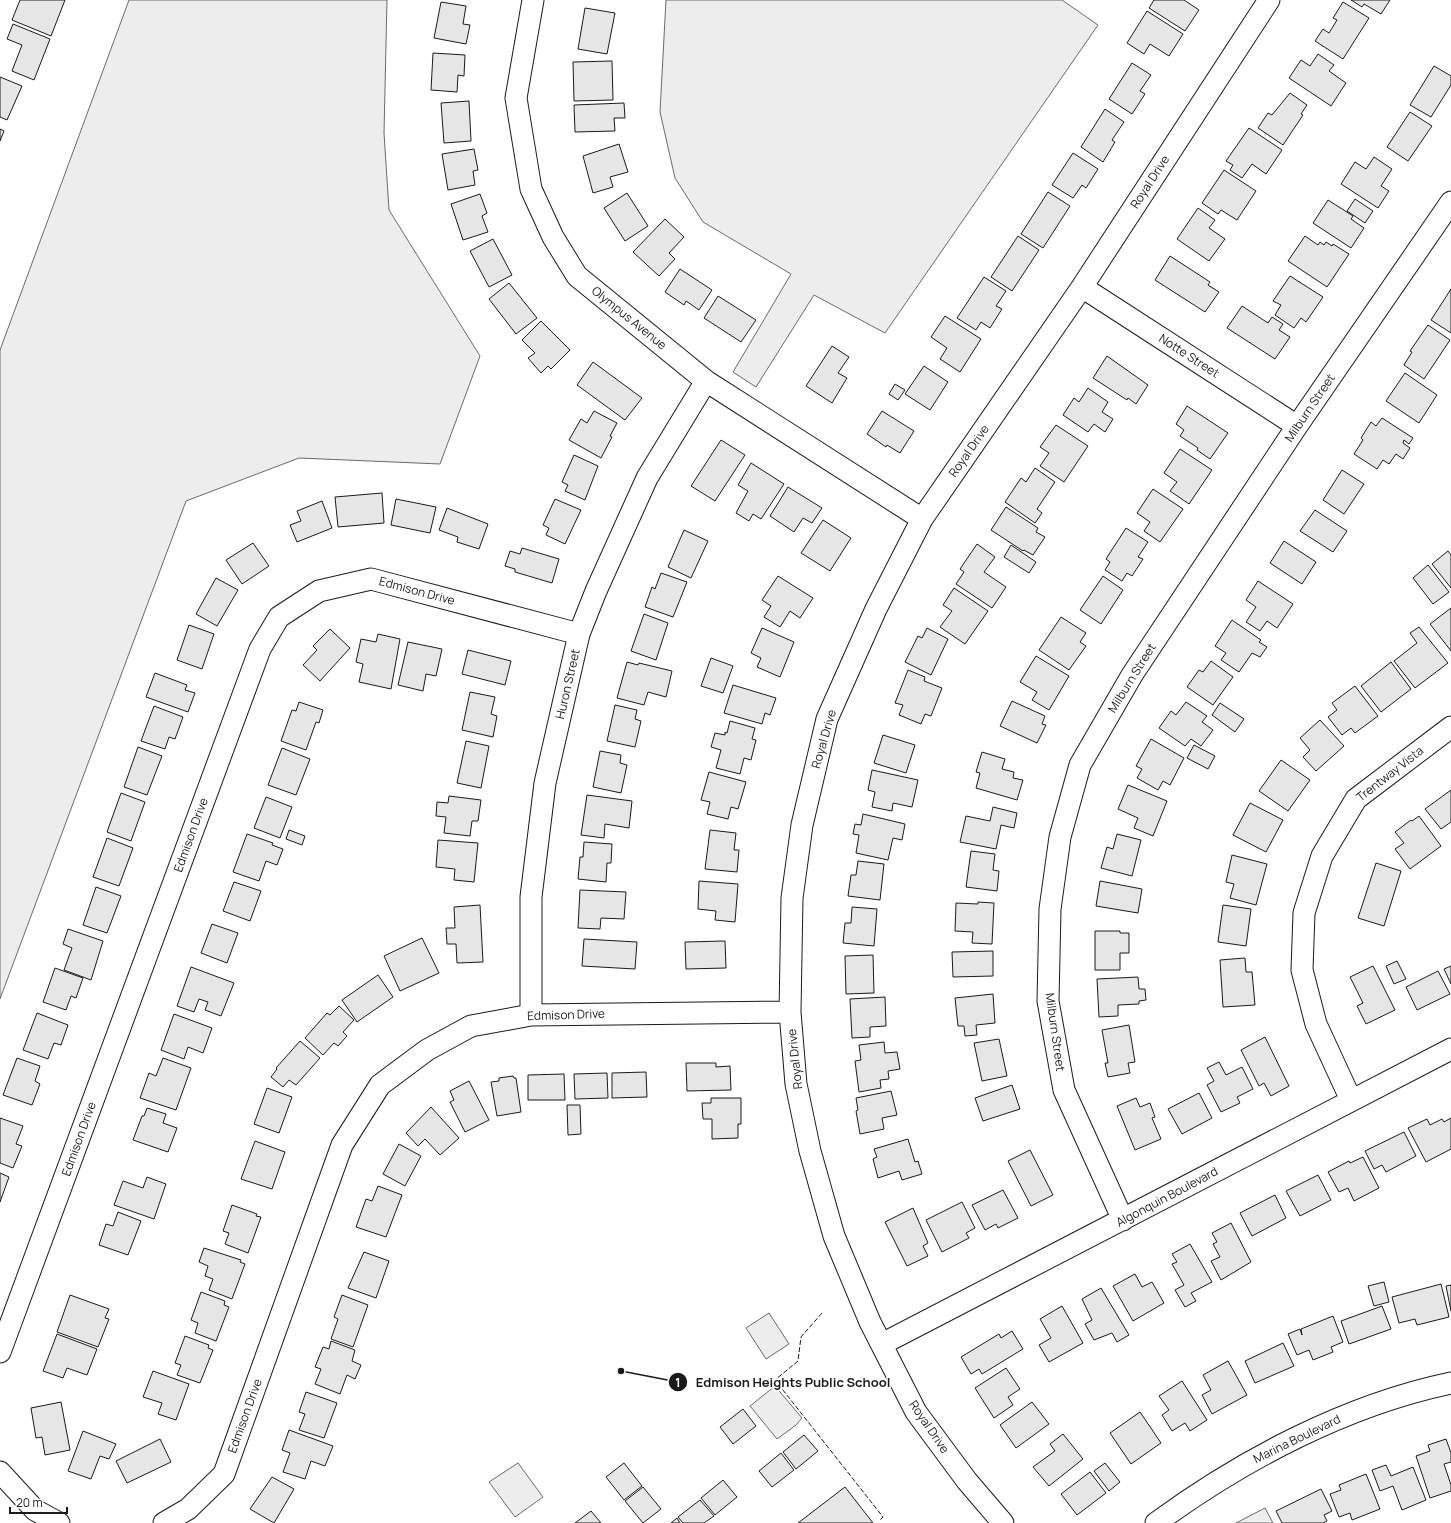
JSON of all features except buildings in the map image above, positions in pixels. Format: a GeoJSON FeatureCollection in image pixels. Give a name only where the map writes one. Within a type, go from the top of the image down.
{"type":"FeatureCollection","features":[{"type":"Feature","properties":{"kind":"street","name":"Olympus Avenue"},"geometry":{"type":"LineString","coordinates":[[533,0],[516,98],[531,189],[553,237],[577,276],[706,381],[922,519]]}},
{"type":"Feature","properties":{"kind":"street","name":"Royal Drive"},"geometry":{"type":"LineString","coordinates":[[1003,1523],[967,1481],[916,1412],[870,1322],[834,1236],[812,1158],[796,1084],[790,1012],[792,898],[802,825],[827,719],[876,609],[922,519],[1082,287],[1269,0]]}},
{"type":"Feature","properties":{"kind":"street","name":"Milburn Street"},"geometry":{"type":"LineString","coordinates":[[1123,1220],[1064,1090],[1048,1002],[1050,909],[1060,837],[1080,764],[1132,675],[1297,426],[1451,202]]}},
{"type":"Feature","properties":{"kind":"street","name":"Notte Street"},"geometry":{"type":"LineString","coordinates":[[1082,287],[1297,426]]}},
{"type":"Feature","properties":{"kind":"street","name":"Huron Street"},"geometry":{"type":"LineString","coordinates":[[531,1014],[531,897],[545,783],[579,634],[596,591],[647,478],[706,381]]}},
{"type":"Feature","properties":{"kind":"street","name":"Edmison Drive"},"geometry":{"type":"LineString","coordinates":[[0,1352],[260,649],[279,617],[319,591],[370,578],[579,634]]}},
{"type":"Feature","properties":{"kind":"street","name":"Trentway Vista"},"geometry":{"type":"LineString","coordinates":[[1351,1100],[1316,1024],[1302,970],[1304,913],[1322,856],[1356,799],[1451,727]]}},
{"type":"Feature","properties":{"kind":"street","name":"Edmison Drive"},"geometry":{"type":"LineString","coordinates":[[164,1523],[188,1509],[224,1474],[342,1145],[380,1085],[427,1050],[471,1026],[531,1014],[790,1012]]}},
{"type":"Feature","properties":{"kind":"street","name":"Algonquin Boulevard"},"geometry":{"type":"LineString","coordinates":[[882,1344],[1451,1049]]}},
{"type":"Feature","properties":{"kind":"street","name":"Marina Boulevard"},"geometry":{"type":"LineString","coordinates":[[1156,1523],[1183,1503],[1262,1455],[1341,1418],[1423,1389],[1451,1383]]}},
{"type":"Feature","properties":{"kind":"street"},"geometry":{"type":"LineString","coordinates":[[0,1472],[35,1510],[59,1523]]}},
{"type":"Feature","properties":{"kind":"shaded area"},"geometry":{"type":"Polygon","coordinates":[[[129,0],[387,0],[384,133],[389,210],[480,356],[440,464],[299,458],[186,501],[0,999],[0,350],[129,0]]]}},
{"type":"Feature","properties":{"kind":"shaded area"},"geometry":{"type":"Polygon","coordinates":[[[666,0],[1062,0],[1098,25],[885,333],[814,295],[756,387],[733,372],[791,274],[703,222],[675,178],[660,112],[666,0]]]}},
{"type":"Feature","properties":{"kind":"shaded area"},"geometry":{"type":"Polygon","coordinates":[[[769,1313],[789,1344],[766,1359],[746,1328],[769,1313]]]}},
{"type":"Feature","properties":{"kind":"shaded area"},"geometry":{"type":"Polygon","coordinates":[[[775,1386],[802,1418],[796,1425],[777,1439],[750,1406],[775,1386]]]}},
{"type":"Feature","properties":{"kind":"shaded area"},"geometry":{"type":"Polygon","coordinates":[[[518,1463],[543,1497],[515,1517],[489,1482],[518,1463]]]}},
{"type":"Feature","properties":{"kind":"shaded area"},"geometry":{"type":"Polygon","coordinates":[[[1265,1508],[1273,1523],[1236,1523],[1265,1508]]]}},
{"type":"Feature","properties":{"kind":"fence"},"geometry":{"type":"LineString","coordinates":[[822,1313],[801,1337],[798,1361],[775,1380],[883,1517],[879,1521]]}},
{"type":"Feature","properties":{"kind":"place","name":"Edmison Heights Public School"},"geometry":{"type":"Point","coordinates":[621,1371]}}]}
